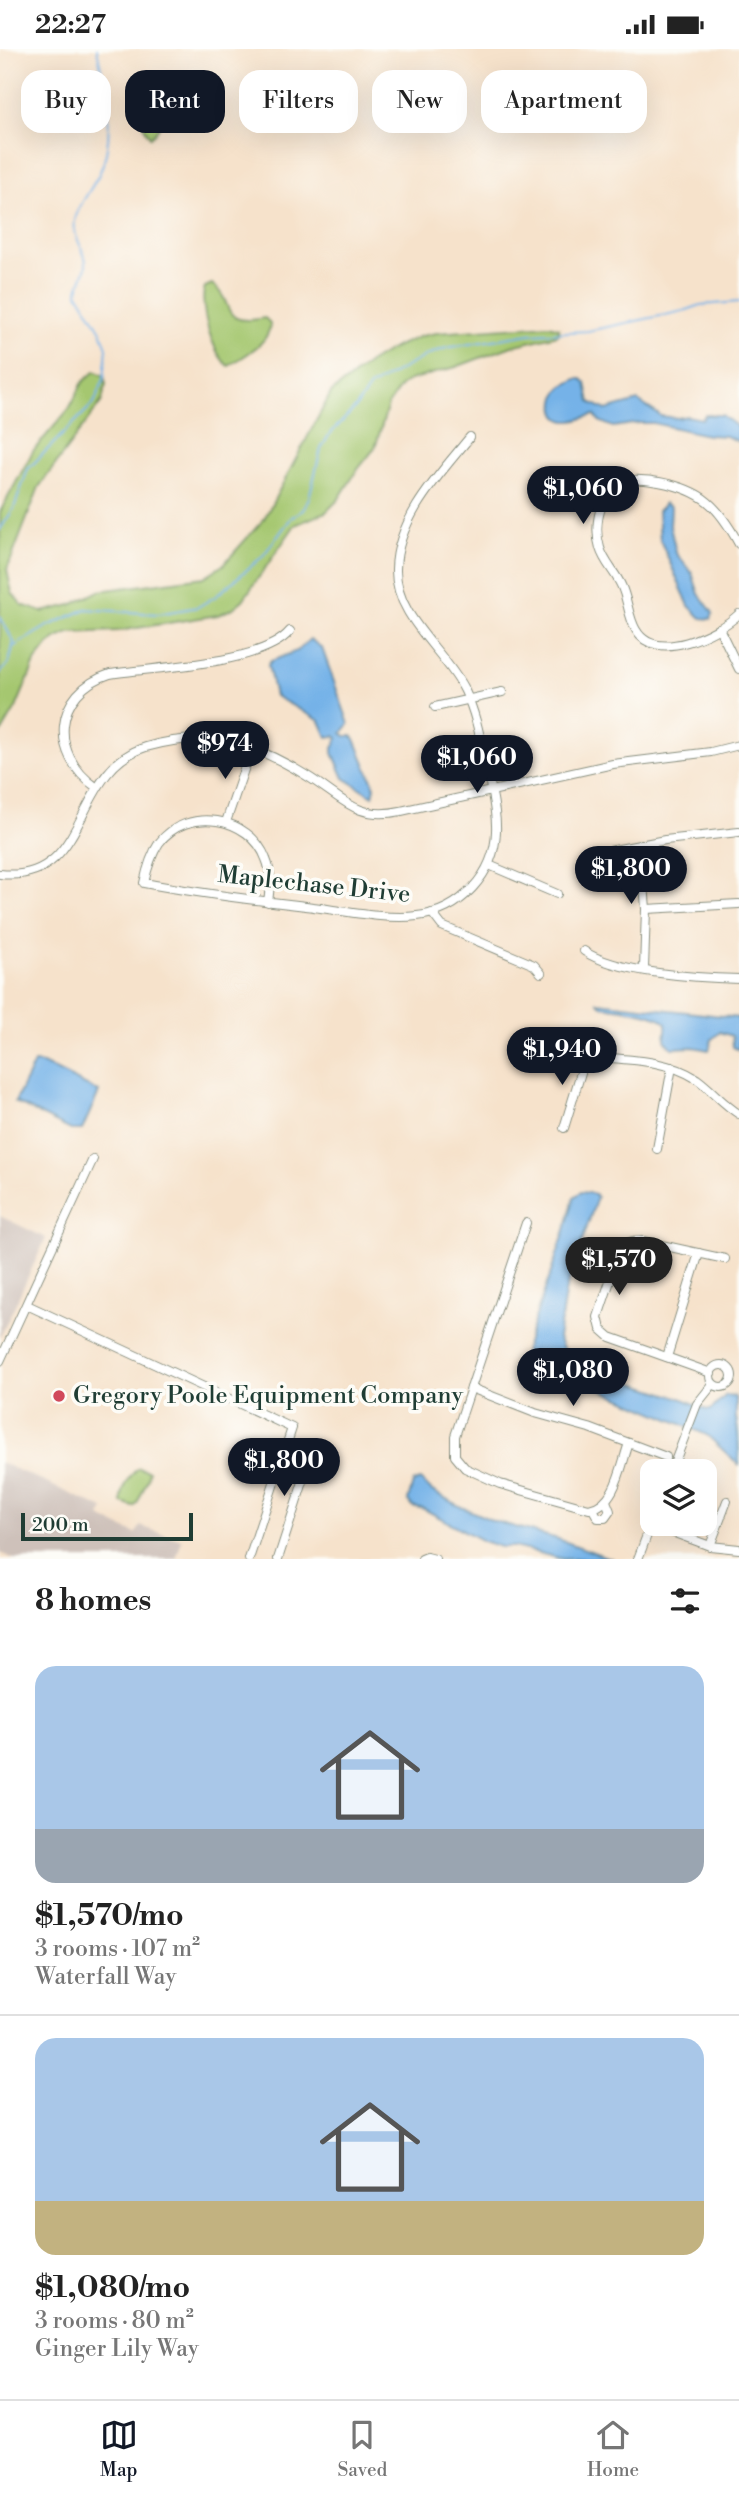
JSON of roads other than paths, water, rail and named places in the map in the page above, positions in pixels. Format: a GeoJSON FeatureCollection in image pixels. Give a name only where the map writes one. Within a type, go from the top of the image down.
{"type":"FeatureCollection","features":[{"type":"Feature","properties":{"kind":"street","name":"Maplechase Drive"},"geometry":{"type":"LineString","coordinates":[[226,822],[199,820],[184,824],[170,833],[153,853],[144,883],[268,902],[416,916],[454,904],[471,890],[488,865],[494,848],[496,829],[492,792],[468,699],[455,673],[403,603],[396,567],[402,540],[421,501],[470,437]]}},
{"type":"Feature","properties":{"kind":"street"},"geometry":{"type":"LineString","coordinates":[[739,544],[726,521],[713,506],[695,492],[681,487],[639,480],[619,484],[607,496],[599,515],[599,545],[621,585],[634,627],[640,636],[657,646],[670,646],[719,628],[739,614]]}},
{"type":"Feature","properties":{"kind":"street"},"geometry":{"type":"LineString","coordinates":[[719,628],[739,669]]}},
{"type":"Feature","properties":{"kind":"street"},"geometry":{"type":"LineString","coordinates":[[96,786],[75,768],[67,754],[64,738],[68,711],[85,687],[110,674],[239,656],[277,642],[290,631]]}},
{"type":"Feature","properties":{"kind":"street"},"geometry":{"type":"LineString","coordinates":[[435,707],[502,692]]}},
{"type":"Feature","properties":{"kind":"street"},"geometry":{"type":"LineString","coordinates":[[0,874],[28,873],[43,868],[55,859],[74,834],[96,786],[119,761],[146,747],[210,738],[235,742],[304,774],[348,806],[371,814],[393,813],[613,764],[711,752],[739,745]]}},
{"type":"Feature","properties":{"kind":"street"},"geometry":{"type":"LineString","coordinates":[[251,749],[226,822],[247,834],[263,852],[270,878],[268,902]]}},
{"type":"Feature","properties":{"kind":"street"},"geometry":{"type":"LineString","coordinates":[[584,856],[641,843],[739,832]]}},
{"type":"Feature","properties":{"kind":"street"},"geometry":{"type":"LineString","coordinates":[[641,843],[646,909],[644,969]]}},
{"type":"Feature","properties":{"kind":"street"},"geometry":{"type":"LineString","coordinates":[[488,865],[556,894]]}},
{"type":"Feature","properties":{"kind":"street"},"geometry":{"type":"LineString","coordinates":[[646,909],[739,904]]}},
{"type":"Feature","properties":{"kind":"street"},"geometry":{"type":"LineString","coordinates":[[432,913],[442,926],[534,965],[541,974]]}},
{"type":"Feature","properties":{"kind":"street"},"geometry":{"type":"LineString","coordinates":[[584,951],[606,963],[687,975],[739,979]]}},
{"type":"Feature","properties":{"kind":"street"},"geometry":{"type":"LineString","coordinates":[[564,1128],[586,1056],[672,1067],[699,1081],[723,1104],[739,1114]]}},
{"type":"Feature","properties":{"kind":"street"},"geometry":{"type":"LineString","coordinates":[[657,1149],[672,1067]]}},
{"type":"Feature","properties":{"kind":"street"},"geometry":{"type":"LineString","coordinates":[[0,1361],[93,1159]]}},
{"type":"Feature","properties":{"kind":"street"},"geometry":{"type":"LineString","coordinates":[[526,1223],[454,1441],[455,1456],[461,1464],[500,1484],[581,1508],[593,1509],[606,1501],[629,1443]]}},
{"type":"Feature","properties":{"kind":"street"},"geometry":{"type":"LineString","coordinates":[[711,1373],[607,1335],[599,1326],[599,1313],[619,1254],[627,1243],[639,1240],[725,1259]]}},
{"type":"Feature","properties":{"kind":"street"},"geometry":{"type":"LineString","coordinates":[[667,1357],[699,1253]]}},
{"type":"Feature","properties":{"kind":"street"},"geometry":{"type":"LineString","coordinates":[[27,1305],[292,1428],[249,1559]]}},
{"type":"Feature","properties":{"kind":"street"},"geometry":{"type":"LineString","coordinates":[[675,1459],[697,1404],[713,1384],[711,1373],[715,1367],[721,1366],[730,1371],[732,1379],[727,1385],[719,1387],[713,1384]]}},
{"type":"Feature","properties":{"kind":"street"},"geometry":{"type":"LineString","coordinates":[[730,1371],[739,1366]]}},
{"type":"Feature","properties":{"kind":"street"},"geometry":{"type":"LineString","coordinates":[[471,1388],[535,1413],[589,1428],[666,1457],[671,1452],[677,1454]]}},
{"type":"Feature","properties":{"kind":"street"},"geometry":{"type":"LineString","coordinates":[[278,1559],[310,1460],[307,1453],[286,1448]]}},
{"type":"Feature","properties":{"kind":"street"},"geometry":{"type":"LineString","coordinates":[[710,1546],[727,1500]]}},
{"type":"Feature","properties":{"kind":"street"},"geometry":{"type":"LineString","coordinates":[[638,1559],[647,1536]]}},
{"type":"Feature","properties":{"kind":"street"},"geometry":{"type":"LineString","coordinates":[[686,1536],[710,1546],[739,1549]]}},
{"type":"Feature","properties":{"kind":"street"},"geometry":{"type":"LineString","coordinates":[[422,1559],[435,1559]]}},
{"type":"Feature","properties":{"kind":"water"},"geometry":{"type":"Polygon","coordinates":[[[576,379],[582,379],[586,383],[590,402],[606,410],[638,401],[661,416],[702,419],[705,415],[722,415],[739,428],[739,442],[726,436],[707,435],[653,423],[613,427],[599,421],[595,415],[567,421],[556,412],[556,397],[561,388],[576,379]]]}},
{"type":"Feature","properties":{"kind":"water"},"geometry":{"type":"Polygon","coordinates":[[[665,503],[671,507],[670,526],[676,553],[692,573],[699,594],[713,613],[711,619],[701,618],[689,606],[660,540],[658,511],[665,503]]]}},
{"type":"Feature","properties":{"kind":"water"},"geometry":{"type":"Polygon","coordinates":[[[310,639],[322,648],[349,724],[342,733],[355,739],[375,787],[373,796],[344,778],[333,753],[338,738],[327,737],[320,721],[275,696],[268,665],[271,661],[297,651],[310,639]]]}},
{"type":"Feature","properties":{"kind":"water"},"geometry":{"type":"Polygon","coordinates":[[[598,1002],[739,1018],[739,1050],[733,1047],[732,1036],[720,1032],[712,1039],[709,1050],[693,1047],[672,1048],[665,1040],[666,1024],[656,1016],[602,1006],[598,1002]]]}},
{"type":"Feature","properties":{"kind":"water"},"geometry":{"type":"Polygon","coordinates":[[[34,1063],[43,1064],[99,1092],[82,1130],[71,1130],[15,1102],[34,1063]]]}},
{"type":"Feature","properties":{"kind":"water"},"geometry":{"type":"Polygon","coordinates":[[[581,1192],[595,1194],[597,1197],[565,1293],[558,1338],[564,1350],[584,1367],[686,1400],[707,1410],[711,1410],[726,1395],[734,1396],[739,1465],[707,1435],[595,1387],[568,1379],[554,1380],[526,1360],[524,1353],[574,1197],[581,1192]]]}},
{"type":"Feature","properties":{"kind":"water"},"geometry":{"type":"Polygon","coordinates":[[[420,1480],[432,1491],[494,1521],[558,1539],[612,1559],[563,1559],[514,1547],[500,1547],[483,1541],[424,1509],[412,1506],[408,1500],[413,1483],[420,1480]]]}},
{"type":"Feature","properties":{"kind":"waterway"},"geometry":{"type":"LineString","coordinates":[[0,530],[14,508],[28,469],[94,403],[104,379],[107,348],[101,331],[78,293],[86,262],[75,226],[79,208],[100,172],[108,142],[108,111],[97,49]]}},
{"type":"Feature","properties":{"kind":"waterway"},"geometry":{"type":"LineString","coordinates":[[13,647],[46,627],[86,609],[158,614],[198,607],[216,596],[262,557],[292,517],[303,510],[309,498],[321,449],[329,435],[356,407],[370,387],[427,355],[446,348],[529,334],[588,331],[701,305],[739,302]]}},
{"type":"Feature","properties":{"kind":"waterway"},"geometry":{"type":"LineString","coordinates":[[0,617],[14,642],[9,663],[0,673]]}},
{"type":"Feature","properties":{"kind":"place","name":"Gregory Poole Equipment Company"},"geometry":{"type":"Point","coordinates":[59,1396]}}]}
